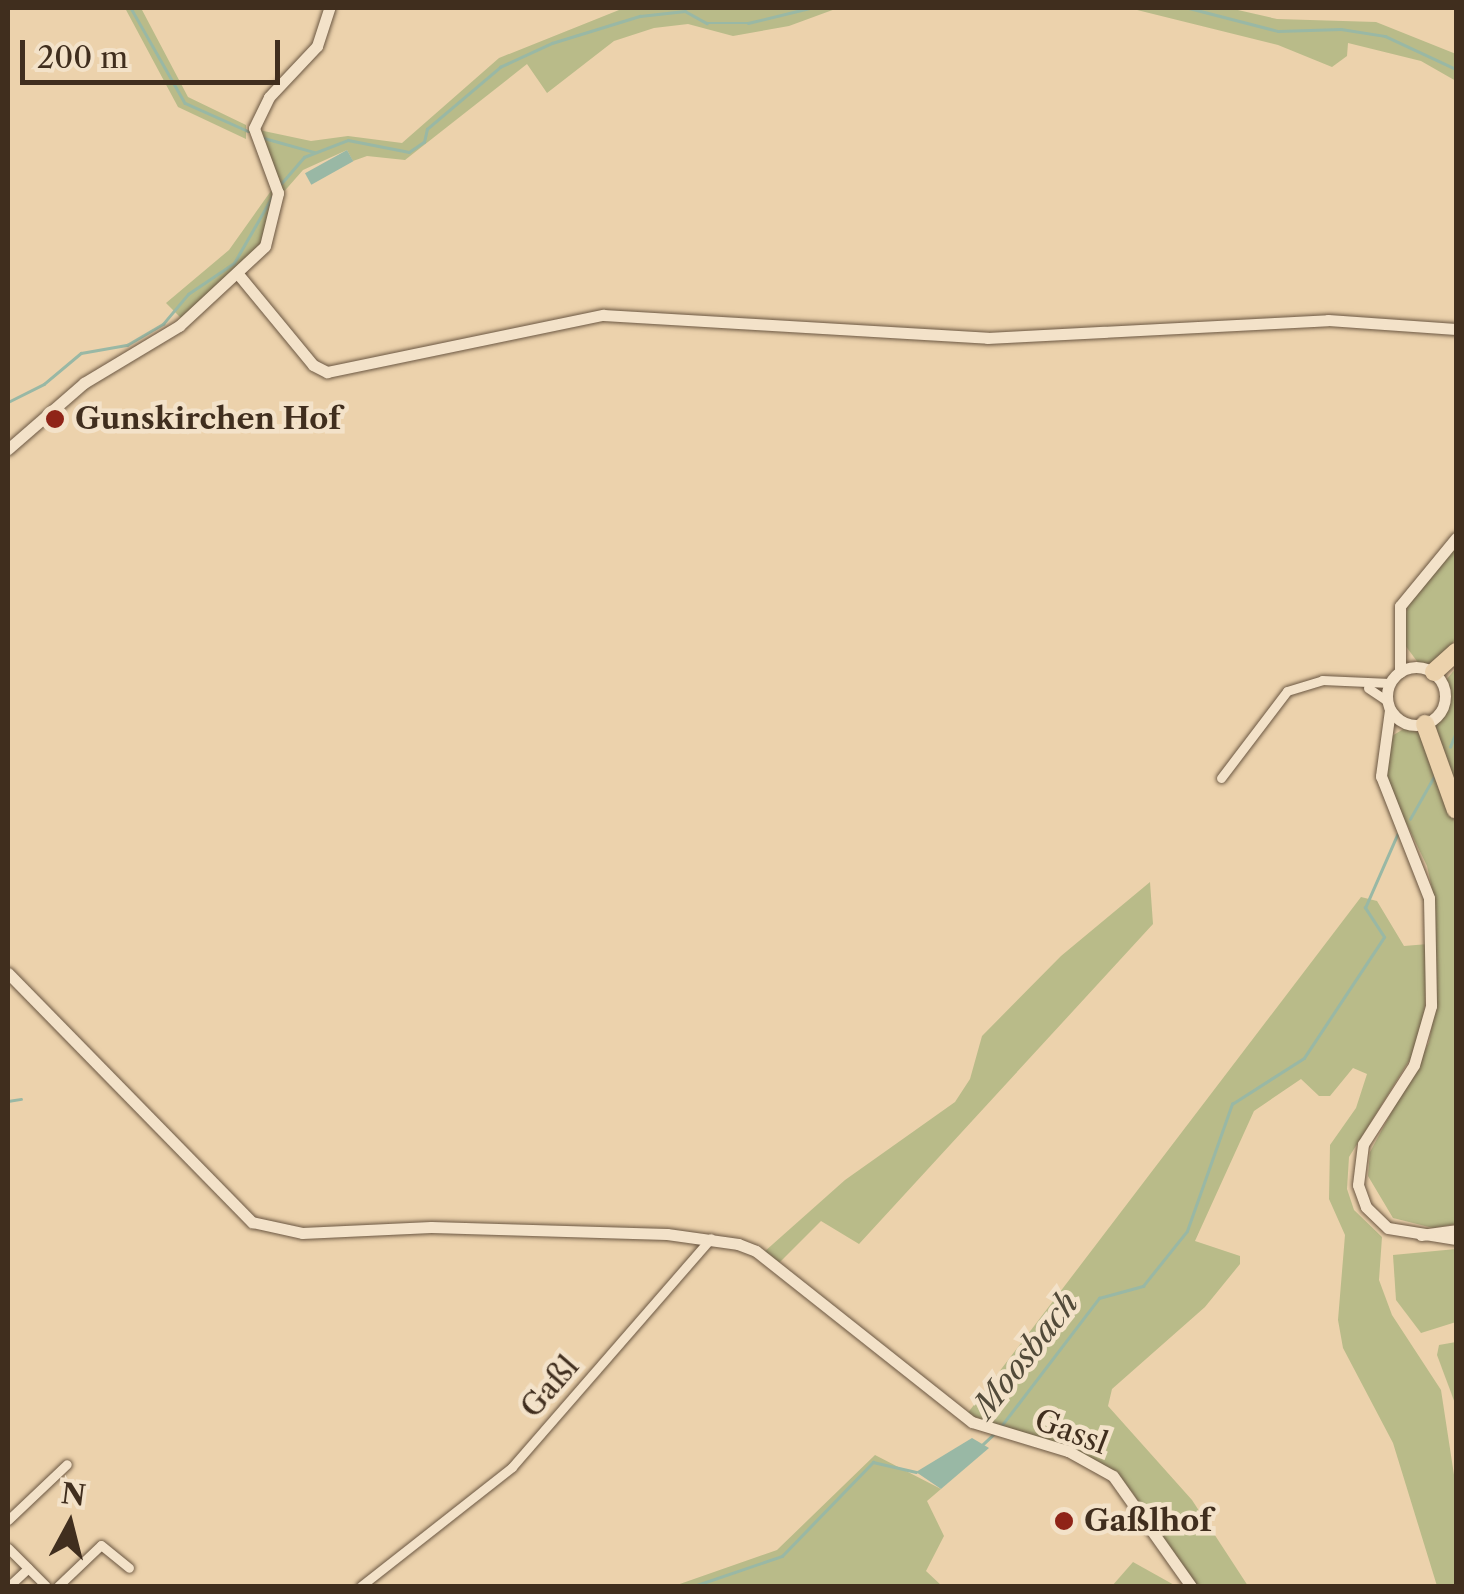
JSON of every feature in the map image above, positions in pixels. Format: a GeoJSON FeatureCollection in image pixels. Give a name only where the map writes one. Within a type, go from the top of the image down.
{"type":"FeatureCollection","features":[{"type":"Feature","properties":{"kind":"highway"},"geometry":{"type":"LineString","coordinates":[[1425,669],[1456,652]]}},
{"type":"Feature","properties":{"kind":"highway"},"geometry":{"type":"LineString","coordinates":[[1426,724],[1456,810]]}},
{"type":"Feature","properties":{"kind":"street"},"geometry":{"type":"LineString","coordinates":[[8,449],[84,384],[156,342],[238,274],[270,238],[278,203],[276,186],[254,134],[269,97],[318,46],[326,9]]}},
{"type":"Feature","properties":{"kind":"street"},"geometry":{"type":"LineString","coordinates":[[238,274],[313,364],[328,372],[602,315],[987,338],[1328,320],[1456,329]]}},
{"type":"Feature","properties":{"kind":"street"},"geometry":{"type":"LineString","coordinates":[[1400,672],[1396,624],[1404,598],[1456,538]]}},
{"type":"Feature","properties":{"kind":"street"},"geometry":{"type":"LineString","coordinates":[[1386,736],[1404,723],[1426,724],[1446,699],[1425,669],[1400,650]]}},
{"type":"Feature","properties":{"kind":"street"},"geometry":{"type":"LineString","coordinates":[[1425,669],[1400,672],[1390,683],[1381,776],[1430,898],[1431,1006],[1414,1065],[1366,1138],[1357,1172],[1362,1200],[1376,1219],[1395,1232],[1456,1239]]}},
{"type":"Feature","properties":{"kind":"street"},"geometry":{"type":"LineString","coordinates":[[1221,778],[1286,692],[1322,680],[1366,686],[1390,683]]}},
{"type":"Feature","properties":{"kind":"street"},"geometry":{"type":"LineString","coordinates":[[1366,686],[1404,723]]}},
{"type":"Feature","properties":{"kind":"street"},"geometry":{"type":"LineString","coordinates":[[8,972],[252,1222],[302,1233],[430,1227],[710,1238]]}},
{"type":"Feature","properties":{"kind":"street"},"geometry":{"type":"LineString","coordinates":[[1441,1236],[1456,1230]]}},
{"type":"Feature","properties":{"kind":"street","name":"Gassl"},"geometry":{"type":"LineString","coordinates":[[710,1238],[756,1251],[972,1422],[1068,1451],[1113,1476],[1191,1586]]}},
{"type":"Feature","properties":{"kind":"street","name":"Gaßl"},"geometry":{"type":"LineString","coordinates":[[361,1586],[512,1467],[710,1238]]}},
{"type":"Feature","properties":{"kind":"street"},"geometry":{"type":"LineString","coordinates":[[8,1520],[67,1464]]}},
{"type":"Feature","properties":{"kind":"street"},"geometry":{"type":"LineString","coordinates":[[58,1586],[101,1545],[129,1568]]}},
{"type":"Feature","properties":{"kind":"street"},"geometry":{"type":"LineString","coordinates":[[8,1548],[46,1586]]}},
{"type":"Feature","properties":{"kind":"street"},"geometry":{"type":"LineString","coordinates":[[10,1586],[28,1568]]}},
{"type":"Feature","properties":{"kind":"green space"},"geometry":{"type":"Polygon","coordinates":[[[125,8],[141,8],[188,97],[246,125],[246,139],[178,107],[125,8]]]}},
{"type":"Feature","properties":{"kind":"green space"},"geometry":{"type":"Polygon","coordinates":[[[624,8],[838,8],[789,26],[733,36],[688,24],[654,28],[614,41],[547,93],[527,64],[405,160],[367,156],[353,161],[347,150],[303,170],[281,195],[259,130],[311,141],[348,136],[402,143],[499,58],[624,8]]]}},
{"type":"Feature","properties":{"kind":"green space"},"geometry":{"type":"Polygon","coordinates":[[[1129,8],[1229,8],[1277,19],[1376,22],[1456,54],[1456,81],[1421,61],[1348,43],[1347,56],[1332,67],[1278,45],[1129,8]]]}},
{"type":"Feature","properties":{"kind":"green space"},"geometry":{"type":"Polygon","coordinates":[[[273,188],[267,233],[255,252],[181,318],[166,303],[229,250],[273,188]]]}},
{"type":"Feature","properties":{"kind":"green space"},"geometry":{"type":"Polygon","coordinates":[[[1456,546],[1456,638],[1436,667],[1419,664],[1402,641],[1409,596],[1456,546]]]}},
{"type":"Feature","properties":{"kind":"green space"},"geometry":{"type":"Polygon","coordinates":[[[1456,668],[1456,785],[1433,726],[1449,705],[1446,680],[1456,668]]]}},
{"type":"Feature","properties":{"kind":"green space"},"geometry":{"type":"Polygon","coordinates":[[[1405,728],[1428,736],[1451,798],[1456,838],[1456,1224],[1433,1228],[1393,1218],[1368,1176],[1370,1152],[1429,1042],[1437,997],[1435,902],[1427,866],[1387,783],[1385,754],[1392,736],[1405,728]]]}},
{"type":"Feature","properties":{"kind":"green space"},"geometry":{"type":"Polygon","coordinates":[[[1150,882],[1153,924],[859,1244],[821,1221],[779,1263],[764,1252],[845,1180],[955,1102],[970,1079],[982,1036],[1061,956],[1150,882]]]}},
{"type":"Feature","properties":{"kind":"green space"},"geometry":{"type":"Polygon","coordinates":[[[1361,897],[1377,901],[1404,946],[1428,944],[1424,1022],[1412,1056],[1349,1157],[1347,1189],[1354,1210],[1382,1237],[1379,1280],[1392,1315],[1441,1390],[1456,1488],[1456,1586],[1437,1586],[1393,1443],[1343,1348],[1338,1320],[1345,1235],[1329,1199],[1330,1145],[1356,1108],[1367,1074],[1353,1068],[1330,1096],[1319,1096],[1301,1079],[1254,1111],[1195,1241],[1240,1256],[1240,1264],[1205,1307],[1112,1389],[1108,1406],[1192,1500],[1248,1586],[1196,1586],[1132,1492],[1101,1463],[967,1414],[1361,897]]]}},
{"type":"Feature","properties":{"kind":"green space"},"geometry":{"type":"Polygon","coordinates":[[[1456,1249],[1456,1322],[1421,1333],[1396,1300],[1393,1255],[1456,1249]]]}},
{"type":"Feature","properties":{"kind":"green space"},"geometry":{"type":"Polygon","coordinates":[[[1456,1342],[1456,1406],[1437,1355],[1439,1345],[1456,1342]]]}},
{"type":"Feature","properties":{"kind":"green space"},"geometry":{"type":"Polygon","coordinates":[[[875,1455],[941,1489],[927,1501],[944,1536],[926,1571],[942,1586],[674,1586],[777,1550],[875,1455]]]}},
{"type":"Feature","properties":{"kind":"green space"},"geometry":{"type":"Polygon","coordinates":[[[1133,1562],[1176,1586],[1112,1586],[1133,1562]]]}},
{"type":"Feature","properties":{"kind":"shaded area"},"geometry":{"type":"Polygon","coordinates":[[[347,150],[353,161],[311,185],[305,173],[347,150]]]}},
{"type":"Feature","properties":{"kind":"shaded area"},"geometry":{"type":"Polygon","coordinates":[[[972,1438],[989,1448],[941,1489],[916,1472],[972,1438]]]}},
{"type":"Feature","properties":{"kind":"waterway"},"geometry":{"type":"LineString","coordinates":[[131,8],[185,103],[248,131]]}},
{"type":"Feature","properties":{"kind":"waterway"},"geometry":{"type":"LineString","coordinates":[[279,186],[304,157],[348,140],[409,152],[424,142],[427,129],[500,67],[552,43],[640,16],[685,11],[707,23],[748,23],[810,8]]}},
{"type":"Feature","properties":{"kind":"waterway"},"geometry":{"type":"LineString","coordinates":[[1189,8],[1278,31],[1341,29],[1385,36],[1456,69]]}},
{"type":"Feature","properties":{"kind":"waterway"},"geometry":{"type":"LineString","coordinates":[[264,138],[314,152]]}},
{"type":"Feature","properties":{"kind":"waterway"},"geometry":{"type":"LineString","coordinates":[[8,402],[44,384],[81,353],[127,345],[163,324],[188,294],[234,263],[272,197]]}},
{"type":"Feature","properties":{"kind":"waterway","name":"Moosbach"},"geometry":{"type":"LineString","coordinates":[[1450,747],[1456,732]]}},
{"type":"Feature","properties":{"kind":"waterway","name":"Moosbach"},"geometry":{"type":"LineString","coordinates":[[1410,819],[1436,773]]}},
{"type":"Feature","properties":{"kind":"waterway","name":"Moosbach"},"geometry":{"type":"LineString","coordinates":[[1002,1425],[1099,1298],[1143,1286],[1187,1231],[1232,1104],[1304,1058],[1384,937],[1365,908],[1397,835]]}},
{"type":"Feature","properties":{"kind":"waterway"},"geometry":{"type":"LineString","coordinates":[[8,1101],[21,1099]]}},
{"type":"Feature","properties":{"kind":"waterway","name":"Moosbach"},"geometry":{"type":"LineString","coordinates":[[981,1446],[993,1435]]}},
{"type":"Feature","properties":{"kind":"waterway","name":"Moosbach"},"geometry":{"type":"LineString","coordinates":[[694,1586],[782,1556],[873,1462],[916,1472]]}},
{"type":"Feature","properties":{"kind":"place","name":"Gunskirchen Hof"},"geometry":{"type":"Point","coordinates":[55,419]}},
{"type":"Feature","properties":{"kind":"place","name":"Gaßlhof"},"geometry":{"type":"Point","coordinates":[1064,1521]}}]}
